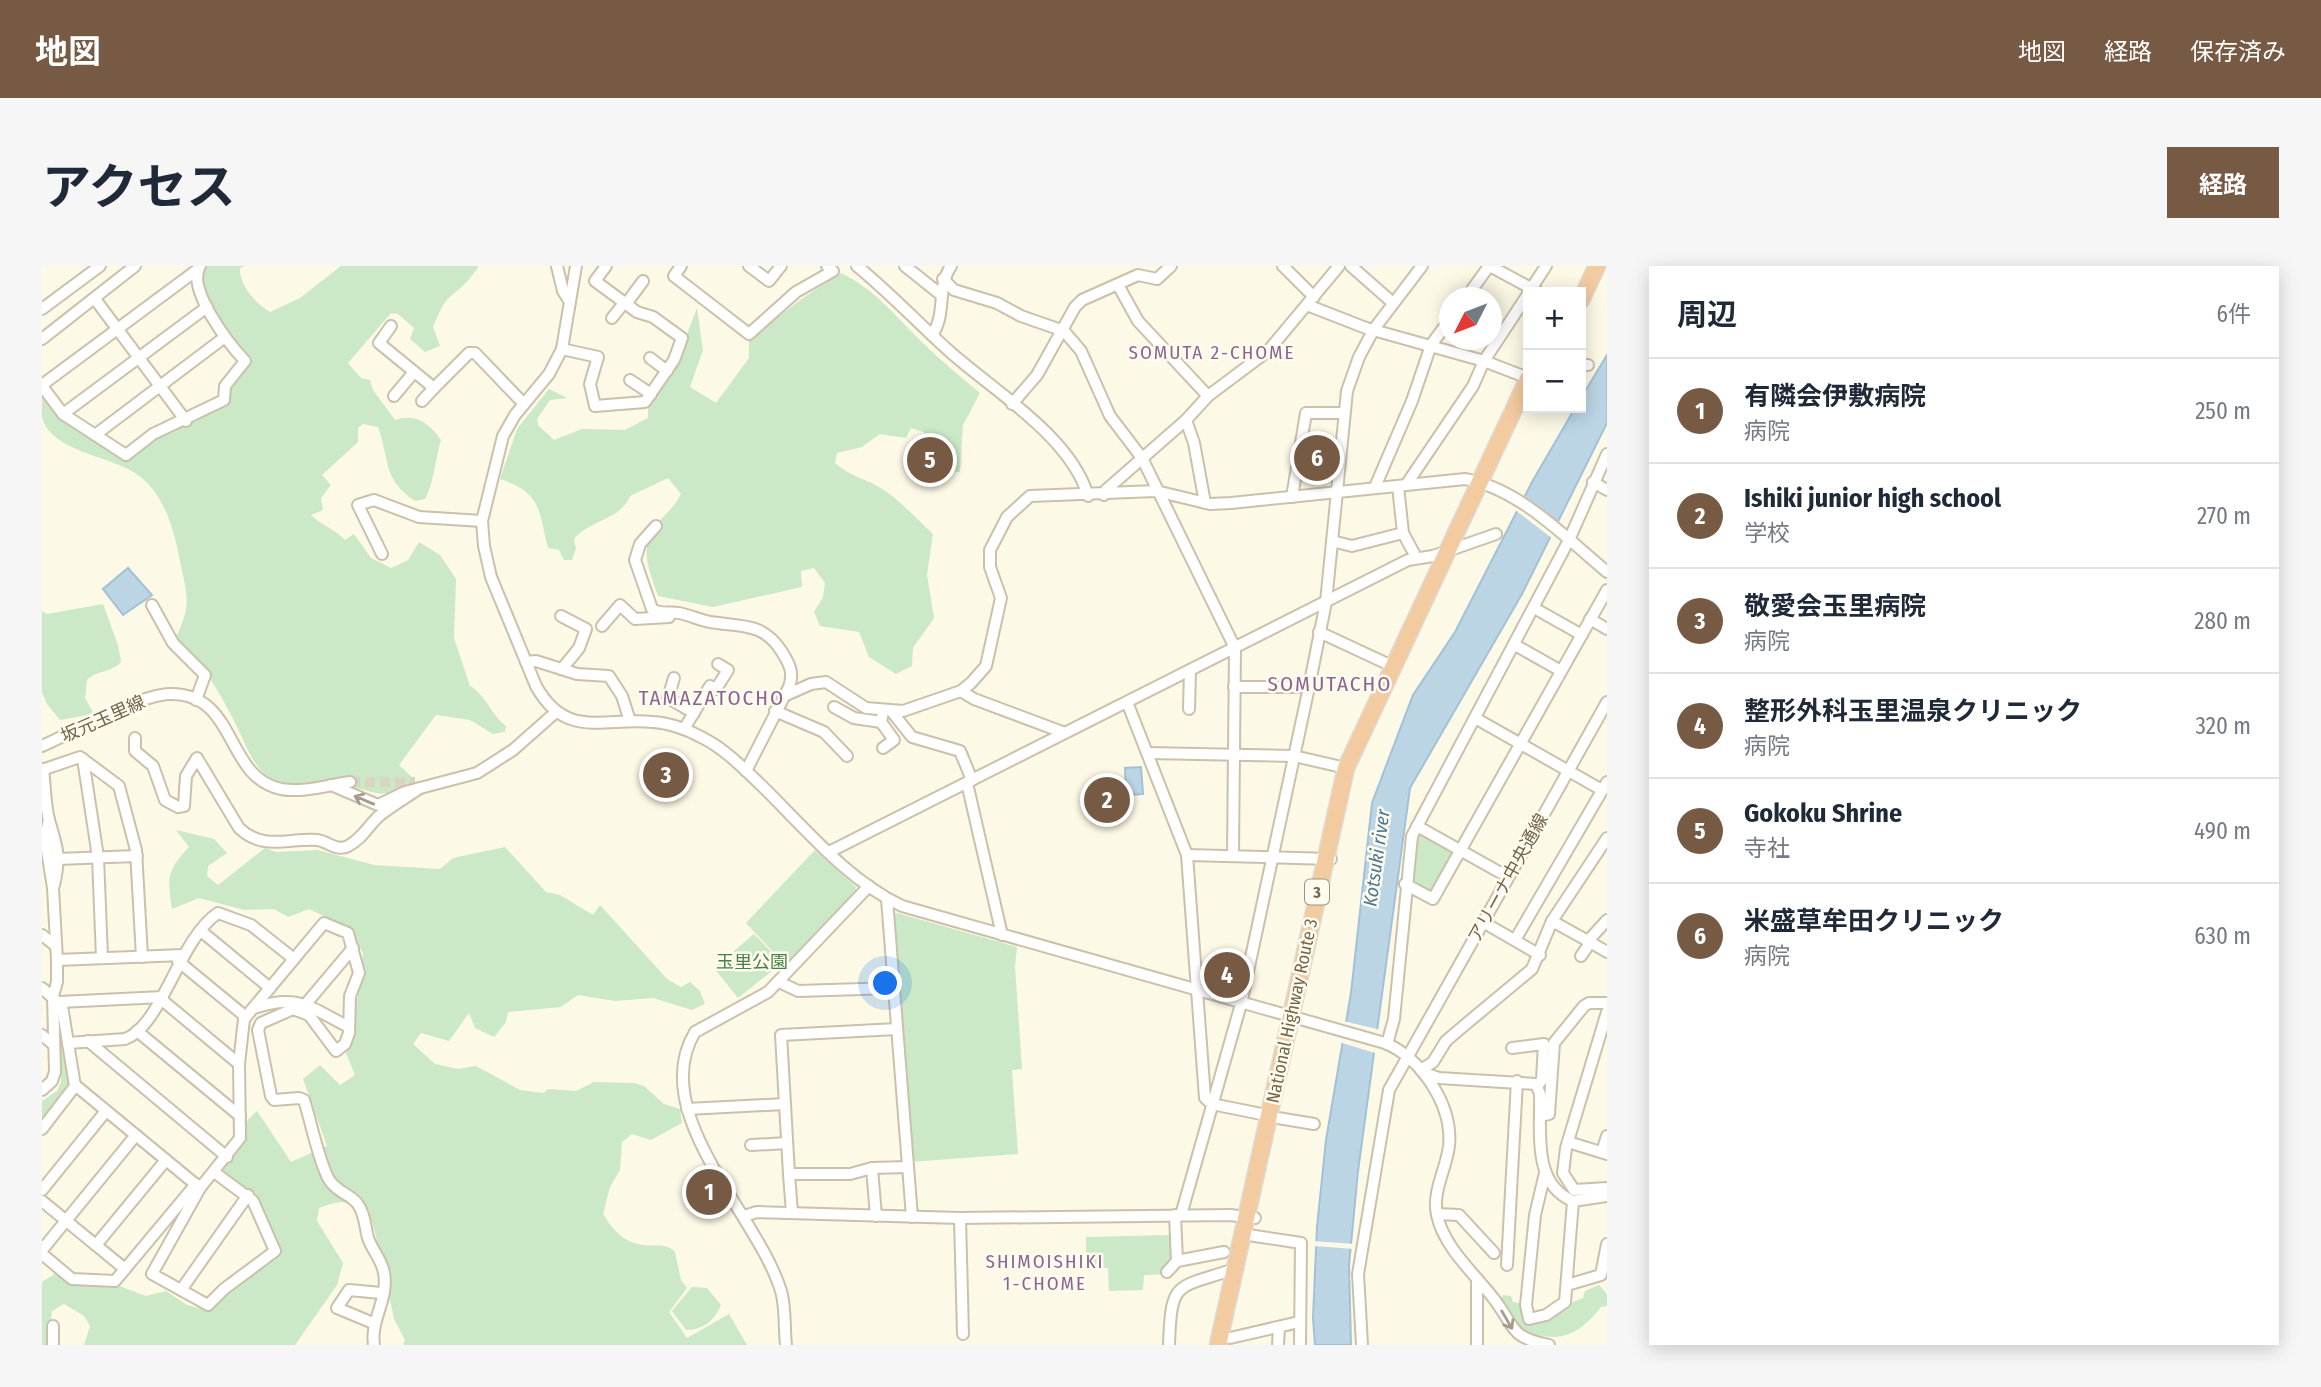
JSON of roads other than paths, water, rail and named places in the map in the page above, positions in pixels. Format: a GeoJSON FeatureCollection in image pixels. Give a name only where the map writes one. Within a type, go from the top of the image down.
{"type":"FeatureCollection","features":[{"type":"Feature","properties":{"kind":"highway"},"geometry":{"type":"LineString","coordinates":[[1576,287],[1587,266]]}},
{"type":"Feature","properties":{"kind":"highway"},"geometry":{"type":"LineString","coordinates":[[1586,289],[1597,266]]}},
{"type":"Feature","properties":{"kind":"highway","name":"National Highway Route 3"},"geometry":{"type":"LineString","coordinates":[[1329,859],[1356,766],[1523,391]]}},
{"type":"Feature","properties":{"kind":"highway","name":"National Highway Route 3"},"geometry":{"type":"LineString","coordinates":[[1483,484],[1523,409]]}},
{"type":"Feature","properties":{"kind":"highway","name":"National Highway Route 3"},"geometry":{"type":"LineString","coordinates":[[1226,1343],[1250,1217],[1274,1117],[1346,768],[1392,666],[1453,549]]}},
{"type":"Feature","properties":{"kind":"highway","name":"National Highway Route 3"},"geometry":{"type":"LineString","coordinates":[[1226,1343],[1234,1269],[1247,1235]]}},
{"type":"Feature","properties":{"kind":"street"},"geometry":{"type":"LineString","coordinates":[[42,309],[88,270],[100,266]]}},
{"type":"Feature","properties":{"kind":"street"},"geometry":{"type":"LineString","coordinates":[[42,339],[135,266]]}},
{"type":"Feature","properties":{"kind":"street"},"geometry":{"type":"LineString","coordinates":[[557,266],[563,291],[570,302]]}},
{"type":"Feature","properties":{"kind":"street"},"geometry":{"type":"LineString","coordinates":[[576,266],[562,349],[549,374],[524,404],[503,436],[482,521],[488,568],[541,697],[556,712],[592,724],[655,722],[684,729],[708,740],[746,771],[869,886],[887,899],[1241,1004],[1386,1043],[1408,1053],[1422,1071],[1446,1115],[1449,1135],[1438,1188],[1437,1214],[1448,1241],[1499,1306],[1514,1332],[1542,1344]]}},
{"type":"Feature","properties":{"kind":"street"},"geometry":{"type":"LineString","coordinates":[[562,349],[598,357],[590,384],[595,406],[641,404],[667,371],[682,338],[653,317],[637,312],[595,281],[606,266]]}},
{"type":"Feature","properties":{"kind":"street"},"geometry":{"type":"LineString","coordinates":[[681,266],[674,276],[749,334],[796,292],[833,271],[827,266]]}},
{"type":"Feature","properties":{"kind":"street"},"geometry":{"type":"LineString","coordinates":[[749,266],[769,281],[781,266]]}},
{"type":"Feature","properties":{"kind":"street"},"geometry":{"type":"LineString","coordinates":[[857,266],[894,296],[932,335],[1054,441],[1084,484],[1087,496]]}},
{"type":"Feature","properties":{"kind":"street"},"geometry":{"type":"LineString","coordinates":[[905,266],[940,294]]}},
{"type":"Feature","properties":{"kind":"street"},"geometry":{"type":"LineString","coordinates":[[932,335],[939,324],[943,279],[951,266]]}},
{"type":"Feature","properties":{"kind":"street"},"geometry":{"type":"LineString","coordinates":[[1012,404],[1037,375],[1064,331],[1075,307],[1082,300],[1118,285],[1136,271],[1157,279],[1171,266]]}},
{"type":"Feature","properties":{"kind":"street"},"geometry":{"type":"LineString","coordinates":[[1283,266],[1311,301],[1374,329],[1484,361],[1523,377]]}},
{"type":"Feature","properties":{"kind":"street"},"geometry":{"type":"LineString","coordinates":[[1104,495],[1208,396],[1230,377],[1255,364],[1339,266]]}},
{"type":"Feature","properties":{"kind":"street"},"geometry":{"type":"LineString","coordinates":[[1350,266],[1393,303]]}},
{"type":"Feature","properties":{"kind":"street"},"geometry":{"type":"LineString","coordinates":[[1177,1261],[1178,1215],[1241,1004],[1326,602],[1343,413],[1359,357],[1374,329],[1422,266]]}},
{"type":"Feature","properties":{"kind":"street"},"geometry":{"type":"LineString","coordinates":[[1474,287],[1490,266],[1524,287]]}},
{"type":"Feature","properties":{"kind":"street"},"geometry":{"type":"LineString","coordinates":[[1535,287],[1546,266]]}},
{"type":"Feature","properties":{"kind":"street"},"geometry":{"type":"LineString","coordinates":[[199,268],[198,292],[225,337],[245,361],[225,386],[224,400],[186,421],[153,434],[126,455],[63,414],[42,385],[199,268]]}},
{"type":"Feature","properties":{"kind":"street"},"geometry":{"type":"LineString","coordinates":[[943,279],[954,290],[997,303],[1020,316],[1064,331],[1081,351],[1110,416],[1142,458],[1235,648],[1232,755],[1234,855]]}},
{"type":"Feature","properties":{"kind":"street"},"geometry":{"type":"LineString","coordinates":[[612,318],[643,281]]}},
{"type":"Feature","properties":{"kind":"street"},"geometry":{"type":"LineString","coordinates":[[1118,285],[1138,321],[1208,396]]}},
{"type":"Feature","properties":{"kind":"street"},"geometry":{"type":"LineString","coordinates":[[95,299],[186,421]]}},
{"type":"Feature","properties":{"kind":"street"},"geometry":{"type":"LineString","coordinates":[[1416,557],[1403,533],[1402,485],[1473,386],[1484,361],[1523,305]]}},
{"type":"Feature","properties":{"kind":"street"},"geometry":{"type":"LineString","coordinates":[[63,414],[207,307]]}},
{"type":"Feature","properties":{"kind":"street"},"geometry":{"type":"LineString","coordinates":[[391,326],[379,343],[434,388]]}},
{"type":"Feature","properties":{"kind":"street"},"geometry":{"type":"LineString","coordinates":[[1375,487],[1412,401],[1431,345],[1439,334]]}},
{"type":"Feature","properties":{"kind":"street"},"geometry":{"type":"LineString","coordinates":[[95,435],[225,337]]}},
{"type":"Feature","properties":{"kind":"street"},"geometry":{"type":"LineString","coordinates":[[422,401],[469,353],[475,354],[524,404]]}},
{"type":"Feature","properties":{"kind":"street"},"geometry":{"type":"LineString","coordinates":[[650,358],[667,371]]}},
{"type":"Feature","properties":{"kind":"street"},"geometry":{"type":"LineString","coordinates":[[394,396],[414,372]]}},
{"type":"Feature","properties":{"kind":"street"},"geometry":{"type":"LineString","coordinates":[[630,380],[651,394]]}},
{"type":"Feature","properties":{"kind":"street"},"geometry":{"type":"LineString","coordinates":[[1292,497],[1306,413],[1343,413]]}},
{"type":"Feature","properties":{"kind":"street"},"geometry":{"type":"LineString","coordinates":[[1185,420],[1194,443],[1205,503]]}},
{"type":"Feature","properties":{"kind":"street"},"geometry":{"type":"LineString","coordinates":[[1386,1043],[1394,1019],[1405,884],[1412,836],[1534,608],[1565,537],[1607,454]]}},
{"type":"Feature","properties":{"kind":"street"},"geometry":{"type":"LineString","coordinates":[[834,707],[854,718],[903,711],[961,691],[983,672],[991,651],[1001,598],[989,559],[1007,517],[1025,499],[1036,494],[1087,496],[1156,491],[1205,503],[1292,497],[1457,478],[1483,484],[1512,499],[1565,537],[1607,572]]}},
{"type":"Feature","properties":{"kind":"street"},"geometry":{"type":"LineString","coordinates":[[1593,482],[1607,490]]}},
{"type":"Feature","properties":{"kind":"street"},"geometry":{"type":"LineString","coordinates":[[382,554],[358,505],[374,500],[419,517],[482,521]]}},
{"type":"Feature","properties":{"kind":"street"},"geometry":{"type":"LineString","coordinates":[[656,526],[645,537],[635,560],[652,609],[658,613],[677,612],[711,622],[749,627],[771,635],[789,664],[793,677],[746,771]]}},
{"type":"Feature","properties":{"kind":"street"},"geometry":{"type":"LineString","coordinates":[[1332,541],[1352,546],[1403,533]]}},
{"type":"Feature","properties":{"kind":"street"},"geometry":{"type":"LineString","coordinates":[[831,852],[1416,557],[1453,549],[1496,534]]}},
{"type":"Feature","properties":{"kind":"street"},"geometry":{"type":"LineString","coordinates":[[1405,884],[1433,899],[1607,590]]}},
{"type":"Feature","properties":{"kind":"street"},"geometry":{"type":"LineString","coordinates":[[152,605],[173,643],[205,675],[196,700],[211,709],[225,723],[244,763],[265,783],[294,790],[350,782]]}},
{"type":"Feature","properties":{"kind":"street"},"geometry":{"type":"LineString","coordinates":[[602,626],[620,605],[635,618],[647,620],[671,617],[677,612]]}},
{"type":"Feature","properties":{"kind":"street"},"geometry":{"type":"LineString","coordinates":[[1534,608],[1582,635]]}},
{"type":"Feature","properties":{"kind":"street"},"geometry":{"type":"LineString","coordinates":[[561,616],[586,629],[579,648],[562,669]]}},
{"type":"Feature","properties":{"kind":"street"},"geometry":{"type":"LineString","coordinates":[[1590,620],[1607,629]]}},
{"type":"Feature","properties":{"kind":"street"},"geometry":{"type":"LineString","coordinates":[[1319,632],[1392,666]]}},
{"type":"Feature","properties":{"kind":"street"},"geometry":{"type":"LineString","coordinates":[[1515,645],[1561,671]]}},
{"type":"Feature","properties":{"kind":"street"},"geometry":{"type":"LineString","coordinates":[[526,662],[536,660],[577,674],[609,676],[622,696],[630,721]]}},
{"type":"Feature","properties":{"kind":"street"},"geometry":{"type":"LineString","coordinates":[[684,729],[710,686],[716,690],[728,670],[718,664]]}},
{"type":"Feature","properties":{"kind":"street"},"geometry":{"type":"LineString","coordinates":[[1189,709],[1190,670]]}},
{"type":"Feature","properties":{"kind":"street"},"geometry":{"type":"LineString","coordinates":[[674,678],[668,698],[694,713]]}},
{"type":"Feature","properties":{"kind":"street"},"geometry":{"type":"LineString","coordinates":[[784,696],[811,684],[826,682],[866,708],[885,715],[912,737],[960,751],[1002,935]]}},
{"type":"Feature","properties":{"kind":"street"},"geometry":{"type":"LineString","coordinates":[[1234,687],[1309,687]]}},
{"type":"Feature","properties":{"kind":"street"},"geometry":{"type":"LineString","coordinates":[[961,691],[974,699],[1065,733]]}},
{"type":"Feature","properties":{"kind":"street","name":"坂元玉里線"},"geometry":{"type":"LineString","coordinates":[[42,746],[147,698],[172,694],[196,700]]}},
{"type":"Feature","properties":{"kind":"street"},"geometry":{"type":"LineString","coordinates":[[1127,702],[1187,855],[1205,1098],[1212,1104],[1314,1124]]}},
{"type":"Feature","properties":{"kind":"street","name":"アリーナ中央通線"},"geometry":{"type":"LineString","coordinates":[[1362,1345],[1358,1274],[1390,1090],[1408,1053],[1607,702]]}},
{"type":"Feature","properties":{"kind":"street"},"geometry":{"type":"LineString","coordinates":[[775,711],[824,732],[847,755]]}},
{"type":"Feature","properties":{"kind":"street"},"geometry":{"type":"LineString","coordinates":[[331,785],[378,805],[418,785],[474,775],[498,761],[556,712]]}},
{"type":"Feature","properties":{"kind":"street"},"geometry":{"type":"LineString","coordinates":[[883,748],[894,740],[885,715]]}},
{"type":"Feature","properties":{"kind":"street"},"geometry":{"type":"LineString","coordinates":[[1475,718],[1568,771],[1605,786],[1515,940]]}},
{"type":"Feature","properties":{"kind":"street"},"geometry":{"type":"LineString","coordinates":[[135,738],[135,751],[153,766],[165,800],[178,807],[184,806],[186,776],[197,758],[239,828],[247,836],[278,844],[319,840],[344,848],[357,841],[378,817],[418,785]]}},
{"type":"Feature","properties":{"kind":"street"},"geometry":{"type":"LineString","coordinates":[[1148,753],[1294,756],[1346,768]]}},
{"type":"Feature","properties":{"kind":"street"},"geometry":{"type":"LineString","coordinates":[[44,1086],[55,1072],[57,960],[53,888],[57,836],[49,819],[42,769],[74,757],[83,759],[119,786],[137,856],[142,957]]}},
{"type":"Feature","properties":{"kind":"street"},"geometry":{"type":"LineString","coordinates":[[83,759],[98,857],[102,958]]}},
{"type":"Feature","properties":{"kind":"street"},"geometry":{"type":"LineString","coordinates":[[49,819],[44,831],[53,888]]}},
{"type":"Feature","properties":{"kind":"street"},"geometry":{"type":"LineString","coordinates":[[1417,826],[1508,877]]}},
{"type":"Feature","properties":{"kind":"street"},"geometry":{"type":"LineString","coordinates":[[1422,1071],[1433,1062],[1446,1041],[1519,983],[1540,955],[1552,921],[1607,838]]}},
{"type":"Feature","properties":{"kind":"street"},"geometry":{"type":"LineString","coordinates":[[1187,855],[1329,859]]}},
{"type":"Feature","properties":{"kind":"street"},"geometry":{"type":"LineString","coordinates":[[57,859],[137,856]]}},
{"type":"Feature","properties":{"kind":"street"},"geometry":{"type":"LineString","coordinates":[[42,879],[53,888]]}},
{"type":"Feature","properties":{"kind":"street"},"geometry":{"type":"LineString","coordinates":[[786,1345],[782,1293],[744,1216],[696,1133],[687,1109],[682,1076],[686,1050],[695,1032],[768,992],[869,886]]}},
{"type":"Feature","properties":{"kind":"street"},"geometry":{"type":"LineString","coordinates":[[887,899],[912,1217]]}},
{"type":"Feature","properties":{"kind":"street"},"geometry":{"type":"LineString","coordinates":[[68,1043],[125,1039],[137,1031],[162,999],[181,958],[214,916],[220,914],[251,925],[295,959]]}},
{"type":"Feature","properties":{"kind":"street"},"geometry":{"type":"LineString","coordinates":[[1580,956],[1607,920]]}},
{"type":"Feature","properties":{"kind":"street"},"geometry":{"type":"LineString","coordinates":[[1552,921],[1607,952]]}},
{"type":"Feature","properties":{"kind":"street"},"geometry":{"type":"LineString","coordinates":[[1483,922],[1540,955]]}},
{"type":"Feature","properties":{"kind":"street"},"geometry":{"type":"LineString","coordinates":[[136,1135],[42,1252],[72,1279],[115,1281],[227,1157],[240,1138],[239,1063],[246,1017],[324,923],[348,933],[359,970],[350,996],[349,1027],[345,1044],[336,1051],[312,1018],[298,1010],[284,1010],[261,1023],[258,1030],[271,1096],[274,1100],[304,1100],[328,1177],[340,1192],[356,1202],[366,1222],[368,1238],[384,1271],[381,1313],[373,1323],[374,1345]]}},
{"type":"Feature","properties":{"kind":"street"},"geometry":{"type":"LineString","coordinates":[[201,931],[270,988]]}},
{"type":"Feature","properties":{"kind":"street"},"geometry":{"type":"LineString","coordinates":[[42,935],[56,946]]}},
{"type":"Feature","properties":{"kind":"street"},"geometry":{"type":"LineString","coordinates":[[305,1005],[353,948]]}},
{"type":"Feature","properties":{"kind":"street"},"geometry":{"type":"LineString","coordinates":[[57,960],[181,958],[246,1017]]}},
{"type":"Feature","properties":{"kind":"street"},"geometry":{"type":"LineString","coordinates":[[779,982],[798,991],[894,988]]}},
{"type":"Feature","properties":{"kind":"street"},"geometry":{"type":"LineString","coordinates":[[42,988],[56,999],[68,1043],[75,1085],[198,1186]]}},
{"type":"Feature","properties":{"kind":"street"},"geometry":{"type":"LineString","coordinates":[[56,999],[162,999],[239,1063]]}},
{"type":"Feature","properties":{"kind":"street"},"geometry":{"type":"LineString","coordinates":[[254,1008],[282,1000],[305,1005],[349,1027]]}},
{"type":"Feature","properties":{"kind":"street"},"geometry":{"type":"LineString","coordinates":[[1540,1116],[1549,1114],[1554,1043],[1584,1006],[1605,1003],[1568,1142],[1563,1172],[1569,1184],[1578,1191],[1607,1188]]}},
{"type":"Feature","properties":{"kind":"street"},"geometry":{"type":"LineString","coordinates":[[792,1213],[781,1035],[897,1028]]}},
{"type":"Feature","properties":{"kind":"street"},"geometry":{"type":"LineString","coordinates":[[137,1031],[240,1115]]}},
{"type":"Feature","properties":{"kind":"street"},"geometry":{"type":"LineString","coordinates":[[42,1035],[54,1045]]}},
{"type":"Feature","properties":{"kind":"street"},"geometry":{"type":"LineString","coordinates":[[88,1041],[227,1157]]}},
{"type":"Feature","properties":{"kind":"street"},"geometry":{"type":"LineString","coordinates":[[1512,1048],[1544,1044],[1542,1080],[1537,1086],[1545,1173],[1535,1215],[1528,1317],[1535,1319],[1562,1306],[1567,1285],[1573,1201]]}},
{"type":"Feature","properties":{"kind":"street"},"geometry":{"type":"LineString","coordinates":[[1422,1071],[1439,1078],[1531,1082],[1537,1086]]}},
{"type":"Feature","properties":{"kind":"street"},"geometry":{"type":"LineString","coordinates":[[1507,1265],[1517,1081]]}},
{"type":"Feature","properties":{"kind":"street"},"geometry":{"type":"LineString","coordinates":[[42,1129],[75,1085]]}},
{"type":"Feature","properties":{"kind":"street"},"geometry":{"type":"LineString","coordinates":[[687,1109],[785,1104]]}},
{"type":"Feature","properties":{"kind":"street"},"geometry":{"type":"LineString","coordinates":[[42,1190],[106,1111]]}},
{"type":"Feature","properties":{"kind":"street"},"geometry":{"type":"LineString","coordinates":[[1568,1142],[1605,1153],[1607,1136]]}},
{"type":"Feature","properties":{"kind":"street"},"geometry":{"type":"LineString","coordinates":[[751,1145],[788,1143]]}},
{"type":"Feature","properties":{"kind":"street"},"geometry":{"type":"LineString","coordinates":[[96,1245],[166,1160]]}},
{"type":"Feature","properties":{"kind":"street"},"geometry":{"type":"LineString","coordinates":[[789,1174],[850,1174],[872,1168],[907,1167]]}},
{"type":"Feature","properties":{"kind":"street"},"geometry":{"type":"LineString","coordinates":[[872,1168],[876,1216]]}},
{"type":"Feature","properties":{"kind":"street"},"geometry":{"type":"LineString","coordinates":[[198,1186],[152,1274],[208,1305],[224,1289],[275,1251],[248,1195],[214,1172]]}},
{"type":"Feature","properties":{"kind":"street"},"geometry":{"type":"LineString","coordinates":[[1545,1173],[1555,1191],[1573,1201],[1607,1196]]}},
{"type":"Feature","properties":{"kind":"street"},"geometry":{"type":"LineString","coordinates":[[181,1290],[248,1195]]}},
{"type":"Feature","properties":{"kind":"street"},"geometry":{"type":"LineString","coordinates":[[42,1200],[125,1269]]}},
{"type":"Feature","properties":{"kind":"street"},"geometry":{"type":"LineString","coordinates":[[744,1216],[757,1212],[960,1219],[1178,1215],[1250,1217]]}},
{"type":"Feature","properties":{"kind":"street"},"geometry":{"type":"LineString","coordinates":[[1437,1214],[1459,1215],[1494,1253]]}},
{"type":"Feature","properties":{"kind":"street"},"geometry":{"type":"LineString","coordinates":[[960,1219],[963,1334]]}},
{"type":"Feature","properties":{"kind":"street"},"geometry":{"type":"LineString","coordinates":[[1247,1235],[1301,1244],[1298,1322],[1300,1345]]}},
{"type":"Feature","properties":{"kind":"street"},"geometry":{"type":"LineString","coordinates":[[1567,1285],[1601,1275],[1607,1244]]}},
{"type":"Feature","properties":{"kind":"street"},"geometry":{"type":"LineString","coordinates":[[1167,1272],[1177,1261],[1224,1252]]}},
{"type":"Feature","properties":{"kind":"street"},"geometry":{"type":"LineString","coordinates":[[1169,1345],[1170,1304],[1176,1292],[1185,1284],[1234,1269]]}},
{"type":"Feature","properties":{"kind":"street"},"geometry":{"type":"LineString","coordinates":[[1476,1345],[1477,1279]]}},
{"type":"Feature","properties":{"kind":"street"},"geometry":{"type":"LineString","coordinates":[[373,1323],[337,1308],[349,1290],[381,1293]]}},
{"type":"Feature","properties":{"kind":"street"},"geometry":{"type":"LineString","coordinates":[[1226,1343],[1298,1322]]}},
{"type":"Feature","properties":{"kind":"street"},"geometry":{"type":"LineString","coordinates":[[53,1326],[53,1345]]}},
{"type":"Feature","properties":{"kind":"street"},"geometry":{"type":"LineString","coordinates":[[1278,1345],[1279,1327]]}},
{"type":"Feature","properties":{"kind":"water","name":"Kotsuki river"},"geometry":{"type":"Polygon","coordinates":[[[1607,355],[1607,423],[1522,594],[1410,788],[1358,1171],[1349,1265],[1351,1345],[1315,1345],[1313,1318],[1317,1227],[1326,1140],[1351,993],[1372,803],[1413,695],[1455,632],[1532,482],[1572,413],[1586,413],[1586,390],[1607,355]]]}},
{"type":"Feature","properties":{"kind":"water"},"geometry":{"type":"Polygon","coordinates":[[[128,568],[152,595],[123,615],[103,589],[128,568]]]}},
{"type":"Feature","properties":{"kind":"water"},"geometry":{"type":"Polygon","coordinates":[[[1141,767],[1143,794],[1126,795],[1125,768],[1141,767]]]}},
{"type":"Feature","properties":{"kind":"tunnel"},"geometry":{"type":"LineString","coordinates":[[350,782],[415,782]]}},
{"type":"Feature","properties":{"kind":"place","name":"米盛草牟田クリニック"},"geometry":{"type":"Point","coordinates":[1317,458]}},
{"type":"Feature","properties":{"kind":"place","name":"Gokoku Shrine"},"geometry":{"type":"Point","coordinates":[930,460]}},
{"type":"Feature","properties":{"kind":"place","name":"敬愛会玉里病院"},"geometry":{"type":"Point","coordinates":[666,775]}},
{"type":"Feature","properties":{"kind":"place","name":"Ishiki junior high school"},"geometry":{"type":"Point","coordinates":[1107,800]}},
{"type":"Feature","properties":{"kind":"place","name":"整形外科玉里温泉クリニック"},"geometry":{"type":"Point","coordinates":[1227,975]}},
{"type":"Feature","properties":{"kind":"place","name":"有隣会伊敷病院"},"geometry":{"type":"Point","coordinates":[709,1192]}},
{"type":"Feature","properties":{"kind":"district","name":"SOMUTA 2-CHOME"},"geometry":{"type":"Point","coordinates":[1212,352]}},
{"type":"Feature","properties":{"kind":"district","name":"SOMUTACHO"},"geometry":{"type":"Point","coordinates":[1330,684]}},
{"type":"Feature","properties":{"kind":"district","name":"TAMAZATOCHO"},"geometry":{"type":"Point","coordinates":[712,698]}},
{"type":"Feature","properties":{"kind":"district","name":"SHIMOISHIKI 1-CHOME"},"geometry":{"type":"Point","coordinates":[1045,1272]}},
{"type":"Feature","properties":{"kind":"park label","name":"玉里公園"},"geometry":{"type":"Point","coordinates":[752,962]}}]}
